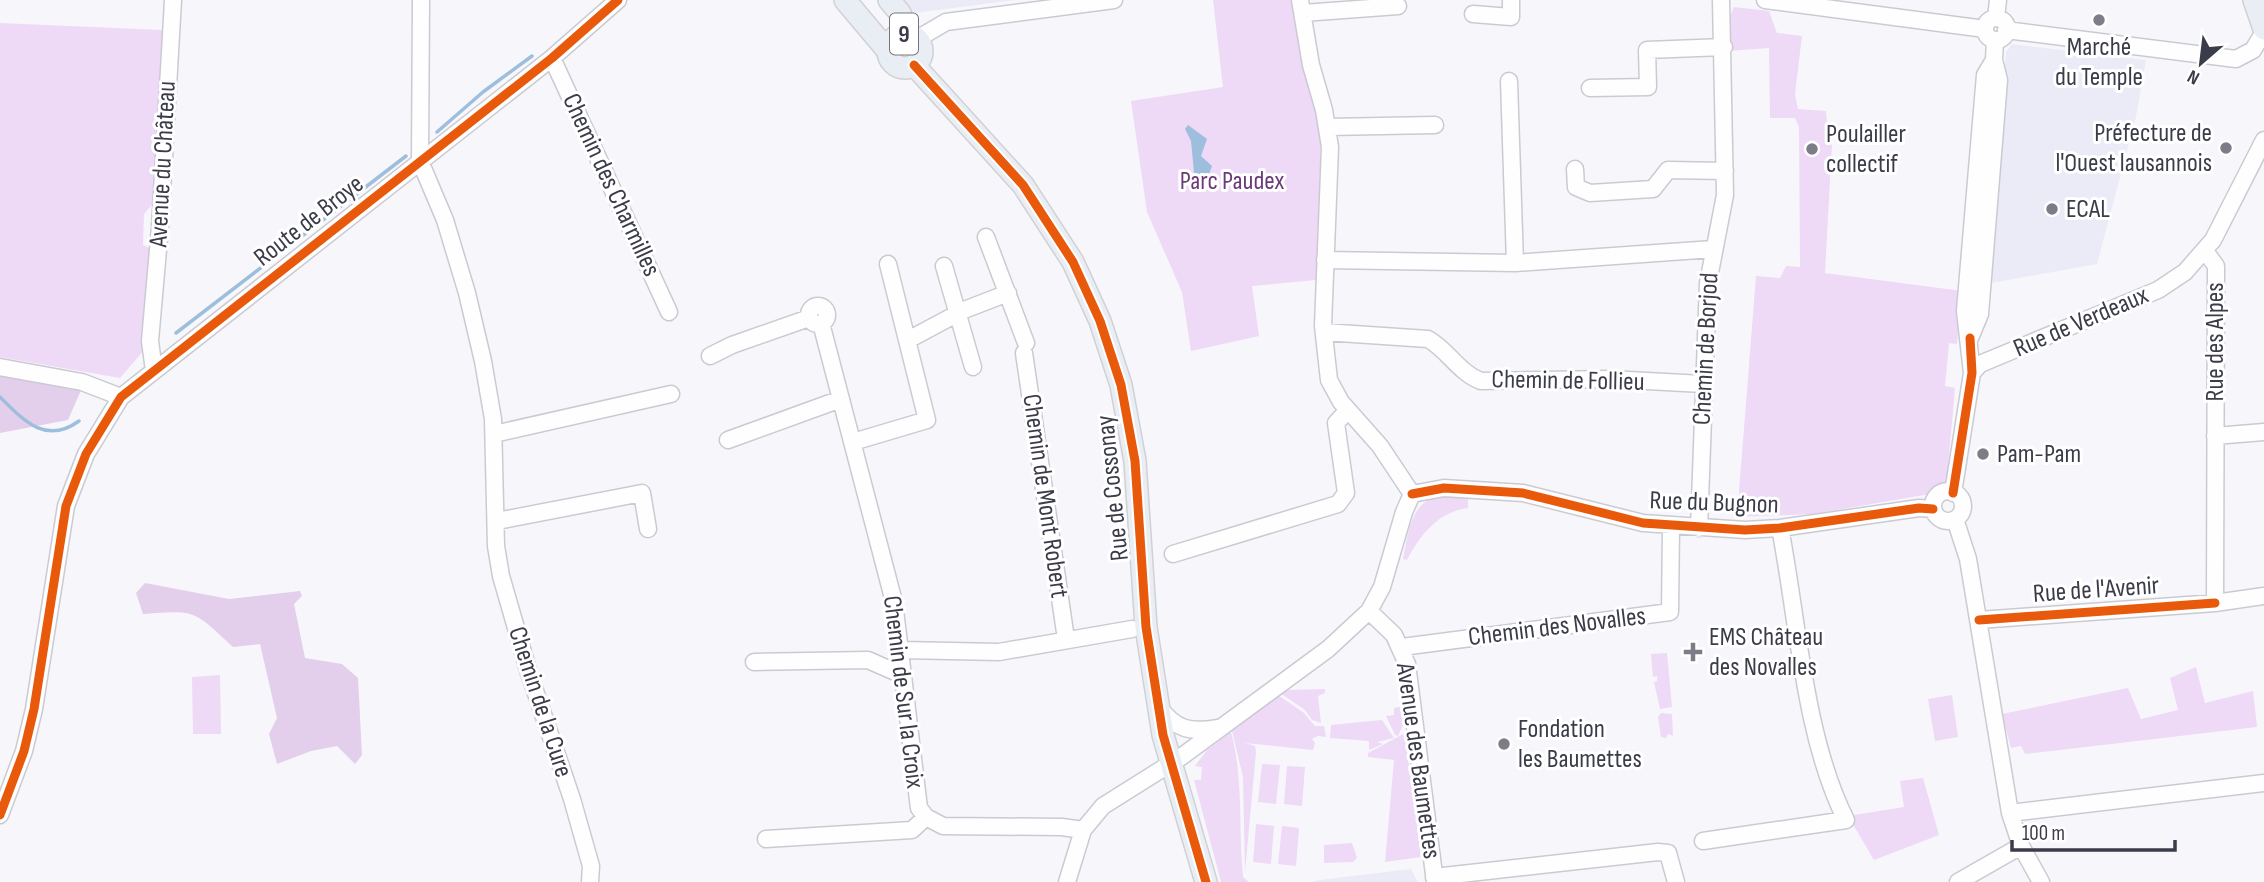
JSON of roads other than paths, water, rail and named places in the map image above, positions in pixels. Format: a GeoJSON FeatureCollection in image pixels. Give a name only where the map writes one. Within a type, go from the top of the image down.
{"type":"FeatureCollection","features":[{"type":"Feature","properties":{"kind":"main road","name":"Rue de Cossonay"},"geometry":{"type":"LineString","coordinates":[[845,0],[887,50],[896,66],[906,68],[914,65],[1023,185],[1073,262],[1100,321],[1121,385],[1137,470],[1146,627],[1158,707],[1171,764],[1206,882]]}},
{"type":"Feature","properties":{"kind":"main road","name":"9"},"geometry":{"type":"LineString","coordinates":[[889,0],[922,48],[921,57],[914,65]]}},
{"type":"Feature","properties":{"kind":"main road"},"geometry":{"type":"LineString","coordinates":[[2254,0],[2264,30]]}},
{"type":"Feature","properties":{"kind":"main road","name":"9"},"geometry":{"type":"LineString","coordinates":[[887,50],[894,38],[912,36]]}},
{"type":"Feature","properties":{"kind":"street","name":"Avenue du Château"},"geometry":{"type":"LineString","coordinates":[[154,371],[150,341],[173,0]]}},
{"type":"Feature","properties":{"kind":"street"},"geometry":{"type":"LineString","coordinates":[[420,162],[421,0]]}},
{"type":"Feature","properties":{"kind":"street"},"geometry":{"type":"LineString","coordinates":[[912,36],[946,22],[1114,0]]}},
{"type":"Feature","properties":{"kind":"street"},"geometry":{"type":"LineString","coordinates":[[1473,14],[1511,17],[1511,0]]}},
{"type":"Feature","properties":{"kind":"street"},"geometry":{"type":"LineString","coordinates":[[1765,0],[2236,60],[2253,50],[2264,30]]}},
{"type":"Feature","properties":{"kind":"street"},"geometry":{"type":"LineString","coordinates":[[1954,493],[1972,373],[1965,311],[1975,286],[1981,209],[1985,75],[1993,60],[1998,0]]}},
{"type":"Feature","properties":{"kind":"street","name":"Chemin de Borjod"},"geometry":{"type":"LineString","coordinates":[[1699,528],[1703,384],[1713,249],[1724,195],[1724,1]]}},
{"type":"Feature","properties":{"kind":"street","name":"Route de Broye"},"geometry":{"type":"LineString","coordinates":[[0,815],[24,751],[34,709],[66,506],[86,454],[121,397],[552,58],[614,2]]}},
{"type":"Feature","properties":{"kind":"street"},"geometry":{"type":"LineString","coordinates":[[1067,882],[1083,830],[1103,806],[1171,764],[1328,649],[1369,611],[1382,587],[1412,494],[1380,446],[1349,410],[1329,380],[1324,332],[1330,147],[1301,7],[1398,6]]}},
{"type":"Feature","properties":{"kind":"street"},"geometry":{"type":"LineString","coordinates":[[1590,88],[1648,87],[1647,50],[1724,47]]}},
{"type":"Feature","properties":{"kind":"street","name":"Chemin des Charmilles"},"geometry":{"type":"LineString","coordinates":[[552,58],[669,312]]}},
{"type":"Feature","properties":{"kind":"street"},"geometry":{"type":"LineString","coordinates":[[1509,81],[1515,263]]}},
{"type":"Feature","properties":{"kind":"street"},"geometry":{"type":"LineString","coordinates":[[1328,127],[1435,125]]}},
{"type":"Feature","properties":{"kind":"street","name":"Rue de Verdeaux"},"geometry":{"type":"LineString","coordinates":[[1972,373],[1980,364],[2158,289],[2185,271],[2205,251],[2258,163],[2264,140]]}},
{"type":"Feature","properties":{"kind":"street","name":"Chemin de la Cure"},"geometry":{"type":"LineString","coordinates":[[420,162],[445,220],[467,293],[483,361],[494,434],[501,576],[529,673],[572,799],[591,866],[590,882]]}},
{"type":"Feature","properties":{"kind":"street"},"geometry":{"type":"LineString","coordinates":[[1575,169],[1576,187],[1590,193],[1653,189],[1668,170],[1725,171]]}},
{"type":"Feature","properties":{"kind":"street"},"geometry":{"type":"LineString","coordinates":[[908,340],[956,315],[1008,293],[986,237]]}},
{"type":"Feature","properties":{"kind":"street"},"geometry":{"type":"LineString","coordinates":[[1325,260],[1515,263],[1713,249]]}},
{"type":"Feature","properties":{"kind":"street","name":"Rue des Alpes"},"geometry":{"type":"LineString","coordinates":[[2205,251],[2216,266],[2215,603]]}},
{"type":"Feature","properties":{"kind":"street"},"geometry":{"type":"LineString","coordinates":[[853,442],[927,420],[888,264]]}},
{"type":"Feature","properties":{"kind":"street"},"geometry":{"type":"LineString","coordinates":[[944,266],[973,367]]}},
{"type":"Feature","properties":{"kind":"street","name":"Chemin de Mont Robert"},"geometry":{"type":"LineString","coordinates":[[1008,293],[1025,348],[1066,639]]}},
{"type":"Feature","properties":{"kind":"street","name":"Chemin de Sur la Croix"},"geometry":{"type":"LineString","coordinates":[[710,356],[732,345],[815,321],[853,442],[853,452],[894,602],[902,650],[902,675],[916,799],[926,817],[943,826],[961,828],[1062,827],[1083,830]]}},
{"type":"Feature","properties":{"kind":"street"},"geometry":{"type":"LineString","coordinates":[[153,327],[163,350],[173,355]]}},
{"type":"Feature","properties":{"kind":"street","name":"Chemin de Follieu"},"geometry":{"type":"LineString","coordinates":[[1324,332],[1428,339],[1441,346],[1470,377],[1481,381],[1610,379],[1703,384]]}},
{"type":"Feature","properties":{"kind":"street"},"geometry":{"type":"LineString","coordinates":[[0,367],[82,382],[121,397]]}},
{"type":"Feature","properties":{"kind":"street"},"geometry":{"type":"LineString","coordinates":[[494,434],[671,394]]}},
{"type":"Feature","properties":{"kind":"street"},"geometry":{"type":"LineString","coordinates":[[728,440],[841,400]]}},
{"type":"Feature","properties":{"kind":"street"},"geometry":{"type":"LineString","coordinates":[[1172,554],[1338,504],[1346,493],[1336,423],[1349,410]]}},
{"type":"Feature","properties":{"kind":"street","name":"Rue des Alpes"},"geometry":{"type":"LineString","coordinates":[[2215,436],[2264,432]]}},
{"type":"Feature","properties":{"kind":"street","name":"Rue du Bugnon"},"geometry":{"type":"LineString","coordinates":[[1412,494],[1444,488],[1524,493],[1605,515],[1671,527],[1699,528],[1780,528],[1919,508],[1933,509]]}},
{"type":"Feature","properties":{"kind":"street"},"geometry":{"type":"LineString","coordinates":[[497,521],[642,493],[648,529]]}},
{"type":"Feature","properties":{"kind":"street"},"geometry":{"type":"LineString","coordinates":[[1954,493],[1963,508],[1955,519],[1942,520],[1933,509],[1934,500],[1940,494],[1954,493]]}},
{"type":"Feature","properties":{"kind":"street"},"geometry":{"type":"LineString","coordinates":[[1955,519],[1968,559],[2010,813],[2021,846],[2041,882]]}},
{"type":"Feature","properties":{"kind":"street","name":"Chemin des Novalles"},"geometry":{"type":"LineString","coordinates":[[1402,647],[1670,612],[1671,527]]}},
{"type":"Feature","properties":{"kind":"street"},"geometry":{"type":"LineString","coordinates":[[1703,841],[1846,820],[1831,788],[1824,762],[1796,634],[1780,528]]}},
{"type":"Feature","properties":{"kind":"street","name":"Rue de l'Avenir"},"geometry":{"type":"LineString","coordinates":[[1979,620],[2215,603],[2264,596]]}},
{"type":"Feature","properties":{"kind":"street","name":"Avenue des Baumettes"},"geometry":{"type":"LineString","coordinates":[[1369,611],[1394,635],[1402,647],[1409,677],[1435,880]]}},
{"type":"Feature","properties":{"kind":"street"},"geometry":{"type":"LineString","coordinates":[[902,650],[999,652],[1132,629]]}},
{"type":"Feature","properties":{"kind":"street"},"geometry":{"type":"LineString","coordinates":[[754,662],[868,660],[902,675]]}},
{"type":"Feature","properties":{"kind":"street"},"geometry":{"type":"LineString","coordinates":[[1158,707],[1170,722],[1187,730],[1220,728]]}},
{"type":"Feature","properties":{"kind":"street"},"geometry":{"type":"LineString","coordinates":[[2010,813],[2264,783]]}},
{"type":"Feature","properties":{"kind":"street","name":"Chemin de Sur la Croix"},"geometry":{"type":"LineString","coordinates":[[766,839],[912,830],[926,817]]}},
{"type":"Feature","properties":{"kind":"street"},"geometry":{"type":"LineString","coordinates":[[1958,882],[2021,846]]}},
{"type":"Feature","properties":{"kind":"street"},"geometry":{"type":"LineString","coordinates":[[1435,880],[1658,852],[1668,853],[1676,882]]}},
{"type":"Feature","properties":{"kind":"water"},"geometry":{"type":"Polygon","coordinates":[[[1188,125],[1207,139],[1201,156],[1212,166],[1204,188],[1196,187],[1191,141],[1185,129],[1188,125]]]}},
{"type":"Feature","properties":{"kind":"waterway"},"geometry":{"type":"LineString","coordinates":[[437,132],[483,92],[532,56]]}},
{"type":"Feature","properties":{"kind":"waterway"},"geometry":{"type":"LineString","coordinates":[[176,333],[406,156]]}},
{"type":"Feature","properties":{"kind":"waterway"},"geometry":{"type":"LineString","coordinates":[[0,397],[36,427],[56,431],[79,421]]}},
{"type":"Feature","properties":{"kind":"place","name":"Marché du Temple"},"geometry":{"type":"Point","coordinates":[2099,20]}},
{"type":"Feature","properties":{"kind":"place","name":"Préfecture de l'Ouest lausannois"},"geometry":{"type":"Point","coordinates":[2226,148]}},
{"type":"Feature","properties":{"kind":"place","name":"Poulailler collectif"},"geometry":{"type":"Point","coordinates":[1812,149]}},
{"type":"Feature","properties":{"kind":"place","name":"ECAL"},"geometry":{"type":"Point","coordinates":[2052,209]}},
{"type":"Feature","properties":{"kind":"place","name":"Pam-Pam"},"geometry":{"type":"Point","coordinates":[1983,454]}},
{"type":"Feature","properties":{"kind":"place","name":"EMS Château des Novalles"},"geometry":{"type":"Point","coordinates":[1693,652]}},
{"type":"Feature","properties":{"kind":"place","name":"Fondation les Baumettes"},"geometry":{"type":"Point","coordinates":[1504,744]}},
{"type":"Feature","properties":{"kind":"park label","name":"Parc Paudex"},"geometry":{"type":"Point","coordinates":[1232,181]}}]}
